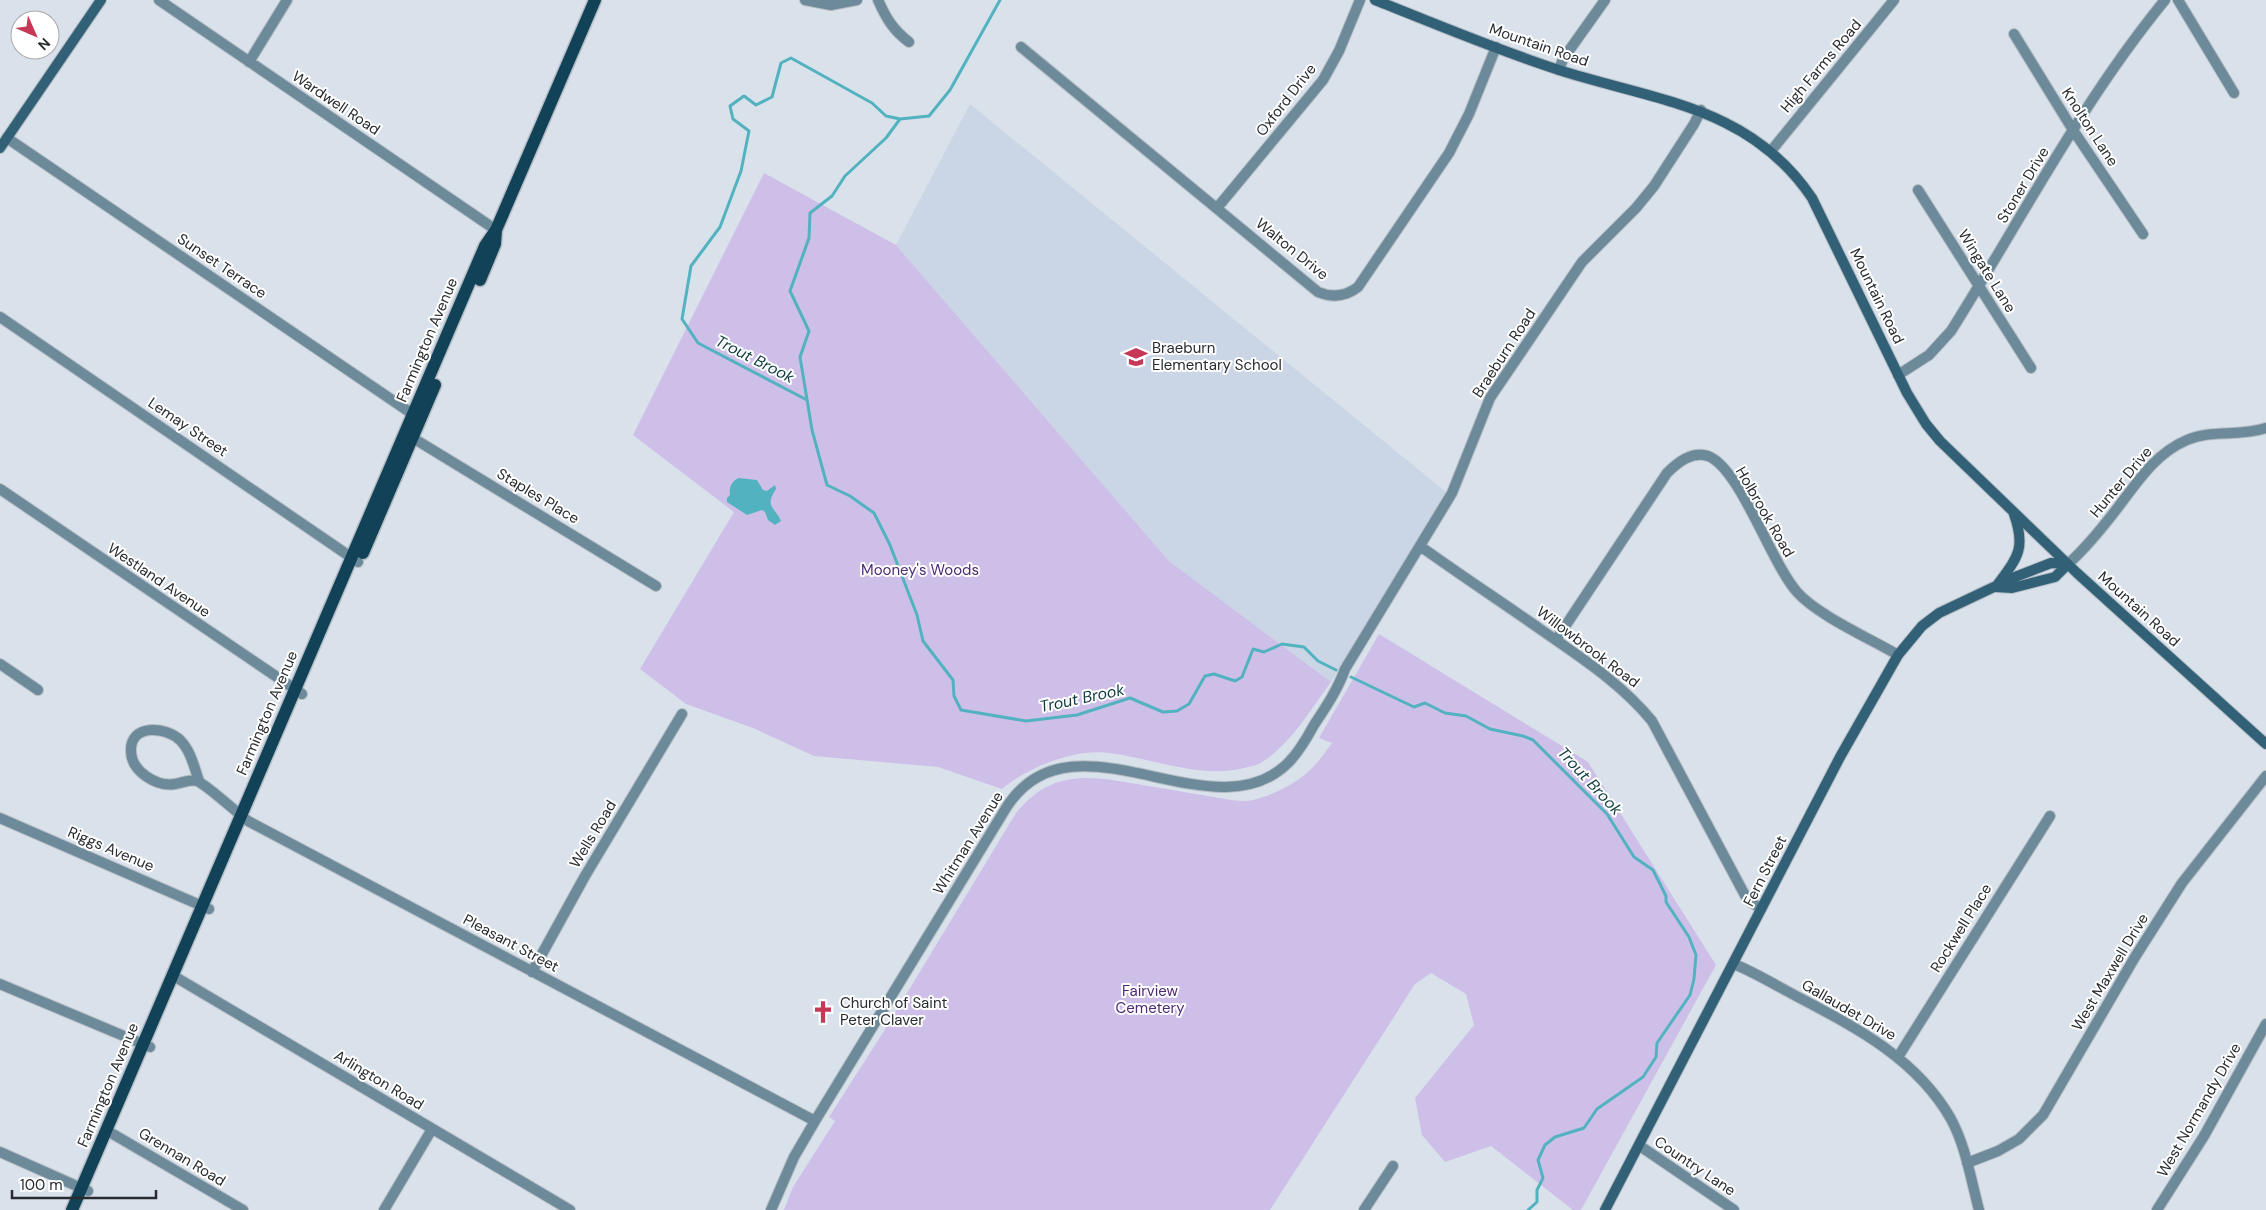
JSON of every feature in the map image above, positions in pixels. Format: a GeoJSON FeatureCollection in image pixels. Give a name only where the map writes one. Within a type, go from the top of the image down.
{"type":"FeatureCollection","features":[{"type":"Feature","properties":{"kind":"main road"},"geometry":{"type":"LineString","coordinates":[[0,148],[101,0]]}},
{"type":"Feature","properties":{"kind":"main road","name":"Farmington Avenue"},"geometry":{"type":"LineString","coordinates":[[72,1210],[85,1189],[110,1132],[417,417],[485,246],[496,230],[595,0]]}},
{"type":"Feature","properties":{"kind":"main road","name":"Mountain Road"},"geometry":{"type":"LineString","coordinates":[[1375,0],[1559,70],[1701,110],[1736,128],[1771,151],[1796,176],[1812,198],[1916,410],[1940,441],[2013,513],[2266,744]]}},
{"type":"Feature","properties":{"kind":"main road"},"geometry":{"type":"LineString","coordinates":[[1995,587],[2012,566],[2019,552],[2020,537],[2013,513]]}},
{"type":"Feature","properties":{"kind":"main road","name":"Fern Street"},"geometry":{"type":"LineString","coordinates":[[1605,1210],[1862,717],[1898,655],[1922,626],[1940,613],[1995,587],[2012,588],[2054,577],[2068,564]]}},
{"type":"Feature","properties":{"kind":"main road","name":"Farmington Avenue"},"geometry":{"type":"LineString","coordinates":[[80,1210],[85,1189]]}},
{"type":"Feature","properties":{"kind":"street","name":"Wardwell Road"},"geometry":{"type":"LineString","coordinates":[[159,0],[496,230]]}},
{"type":"Feature","properties":{"kind":"street"},"geometry":{"type":"LineString","coordinates":[[249,62],[287,0]]}},
{"type":"Feature","properties":{"kind":"street"},"geometry":{"type":"LineString","coordinates":[[805,0],[831,5],[857,0]]}},
{"type":"Feature","properties":{"kind":"street"},"geometry":{"type":"LineString","coordinates":[[878,0],[888,23],[909,42]]}},
{"type":"Feature","properties":{"kind":"street","name":"Oxford Drive"},"geometry":{"type":"LineString","coordinates":[[1217,208],[1323,80],[1339,51],[1360,0]]}},
{"type":"Feature","properties":{"kind":"street"},"geometry":{"type":"LineString","coordinates":[[1559,70],[1563,59],[1605,0]]}},
{"type":"Feature","properties":{"kind":"street","name":"High Farms Road"},"geometry":{"type":"LineString","coordinates":[[1771,151],[1894,0]]}},
{"type":"Feature","properties":{"kind":"street","name":"Stoner Drive"},"geometry":{"type":"LineString","coordinates":[[1898,375],[1929,355],[1952,331],[2074,130],[2139,31],[2165,0]]}},
{"type":"Feature","properties":{"kind":"street"},"geometry":{"type":"LineString","coordinates":[[2178,0],[2234,93]]}},
{"type":"Feature","properties":{"kind":"street","name":"Knolton Lane"},"geometry":{"type":"LineString","coordinates":[[2014,34],[2074,130],[2143,234]]}},
{"type":"Feature","properties":{"kind":"street","name":"Walton Drive"},"geometry":{"type":"LineString","coordinates":[[1021,47],[1318,292],[1334,296],[1351,292],[1358,287],[1449,153],[1469,114],[1496,47]]}},
{"type":"Feature","properties":{"kind":"street","name":"Braeburn Road"},"geometry":{"type":"LineString","coordinates":[[1339,686],[1345,669],[1452,493],[1490,398],[1582,262],[1636,208],[1654,186],[1701,110]]}},
{"type":"Feature","properties":{"kind":"street","name":"Sunset Terrace"},"geometry":{"type":"LineString","coordinates":[[7,138],[417,417]]}},
{"type":"Feature","properties":{"kind":"street","name":"Wingate Lane"},"geometry":{"type":"LineString","coordinates":[[1918,190],[2032,368]]}},
{"type":"Feature","properties":{"kind":"street","name":"Lemay Street"},"geometry":{"type":"LineString","coordinates":[[0,317],[355,560]]}},
{"type":"Feature","properties":{"kind":"street","name":"Hunter Drive"},"geometry":{"type":"LineString","coordinates":[[2068,564],[2092,539],[2157,459],[2171,448],[2201,435],[2247,432],[2266,428]]}},
{"type":"Feature","properties":{"kind":"street","name":"Staples Place"},"geometry":{"type":"LineString","coordinates":[[409,435],[656,586]]}},
{"type":"Feature","properties":{"kind":"street","name":"Holbrook Road"},"geometry":{"type":"LineString","coordinates":[[1556,640],[1668,473],[1686,457],[1698,455],[1708,456],[1730,477],[1781,570],[1797,592],[1815,607],[1898,655]]}},
{"type":"Feature","properties":{"kind":"street","name":"Westland Avenue"},"geometry":{"type":"LineString","coordinates":[[0,490],[298,692]]}},
{"type":"Feature","properties":{"kind":"street","name":"Willowbrook Road"},"geometry":{"type":"LineString","coordinates":[[1420,546],[1556,640],[1622,689],[1652,721],[1747,899],[1761,909]]}},
{"type":"Feature","properties":{"kind":"street"},"geometry":{"type":"LineString","coordinates":[[0,664],[38,690]]}},
{"type":"Feature","properties":{"kind":"street","name":"Whitman Avenue"},"geometry":{"type":"LineString","coordinates":[[771,1210],[794,1157],[815,1121],[1010,801],[1026,786],[1052,772],[1088,765],[1213,787],[1248,784],[1267,777],[1288,763],[1303,744],[1339,686]]}},
{"type":"Feature","properties":{"kind":"street","name":"Wells Road"},"geometry":{"type":"LineString","coordinates":[[532,972],[585,876],[682,714]]}},
{"type":"Feature","properties":{"kind":"street","name":"Pleasant Street"},"geometry":{"type":"LineString","coordinates":[[199,781],[166,784],[145,776],[138,770],[131,755],[131,746],[134,738],[140,732],[153,729],[176,737],[189,754],[199,781],[244,818],[815,1121]]}},
{"type":"Feature","properties":{"kind":"street","name":"West Maxwell Drive"},"geometry":{"type":"LineString","coordinates":[[1967,1163],[2008,1146],[2028,1132],[2039,1119],[2135,956],[2182,883],[2266,776]]}},
{"type":"Feature","properties":{"kind":"street","name":"Rockwell Place"},"geometry":{"type":"LineString","coordinates":[[1898,1057],[2050,816]]}},
{"type":"Feature","properties":{"kind":"street","name":"Riggs Avenue"},"geometry":{"type":"LineString","coordinates":[[0,818],[206,907]]}},
{"type":"Feature","properties":{"kind":"street","name":"Gallaudet Drive"},"geometry":{"type":"LineString","coordinates":[[1734,964],[1851,1025],[1898,1057],[1927,1086],[1951,1119],[1960,1138],[1979,1210]]}},
{"type":"Feature","properties":{"kind":"street","name":"Arlington Road"},"geometry":{"type":"LineString","coordinates":[[176,977],[570,1210]]}},
{"type":"Feature","properties":{"kind":"street"},"geometry":{"type":"LineString","coordinates":[[0,984],[146,1046]]}},
{"type":"Feature","properties":{"kind":"street","name":"West Normandy Drive"},"geometry":{"type":"LineString","coordinates":[[2157,1210],[2204,1136],[2266,1024]]}},
{"type":"Feature","properties":{"kind":"street"},"geometry":{"type":"LineString","coordinates":[[384,1210],[432,1129]]}},
{"type":"Feature","properties":{"kind":"street","name":"Grennan Road"},"geometry":{"type":"LineString","coordinates":[[110,1132],[243,1210]]}},
{"type":"Feature","properties":{"kind":"street","name":"Country Lane"},"geometry":{"type":"LineString","coordinates":[[1640,1146],[1734,1210]]}},
{"type":"Feature","properties":{"kind":"street"},"geometry":{"type":"LineString","coordinates":[[0,1152],[85,1189]]}},
{"type":"Feature","properties":{"kind":"street"},"geometry":{"type":"LineString","coordinates":[[1364,1210],[1393,1166]]}},
{"type":"Feature","properties":{"kind":"shaded area","name":"Braeburn Elementary School"},"geometry":{"type":"Polygon","coordinates":[[[970,104],[1446,492],[1331,682],[1169,561],[896,245],[970,104]]]}},
{"type":"Feature","properties":{"kind":"green space","name":"Mooney's Woods"},"geometry":{"type":"Polygon","coordinates":[[[764,173],[896,245],[1169,561],[1331,682],[1300,725],[1272,755],[1254,766],[1213,771],[1196,770],[1110,753],[1082,753],[1067,756],[1038,767],[1025,773],[1002,789],[938,767],[814,756],[753,728],[686,704],[640,669],[734,512],[633,435],[764,173]]]}},
{"type":"Feature","properties":{"kind":"green space","name":"Fairview Cemetery"},"geometry":{"type":"Polygon","coordinates":[[[1379,634],[1588,762],[1716,965],[1581,1210],[1573,1210],[1491,1146],[1445,1162],[1422,1135],[1415,1098],[1474,1025],[1466,994],[1431,973],[1415,984],[1270,1210],[784,1210],[793,1187],[835,1121],[829,1117],[884,1031],[1016,813],[1029,799],[1056,783],[1086,778],[1119,781],[1237,801],[1253,800],[1278,791],[1307,773],[1332,743],[1319,738],[1379,634]]]}},
{"type":"Feature","properties":{"kind":"water"},"geometry":{"type":"Polygon","coordinates":[[[739,478],[757,480],[763,490],[767,491],[775,485],[776,489],[771,503],[781,521],[775,525],[768,520],[765,512],[762,510],[747,515],[727,502],[731,485],[739,478]]]}},
{"type":"Feature","properties":{"kind":"waterway","name":"Trout Brook"},"geometry":{"type":"LineString","coordinates":[[1000,0],[950,90],[929,116],[900,119],[886,138],[845,176],[832,196],[810,213],[809,238],[790,291],[809,331],[800,357],[812,430],[827,485],[850,496],[874,513],[890,545],[917,615],[923,641],[953,680],[954,696],[961,710],[1026,721],[1077,715],[1130,698],[1163,712],[1177,711],[1189,704],[1205,676],[1214,674],[1235,681],[1242,677],[1253,649],[1264,652],[1282,644],[1304,647],[1318,661],[1336,670]]}},
{"type":"Feature","properties":{"kind":"waterway","name":"Trout Brook"},"geometry":{"type":"LineString","coordinates":[[807,400],[698,343],[682,319],[691,266],[720,227],[741,171],[749,131],[733,119],[730,106],[744,96],[756,105],[772,97],[781,63],[791,58],[872,103],[886,116],[900,119]]}},
{"type":"Feature","properties":{"kind":"waterway","name":"Trout Brook"},"geometry":{"type":"LineString","coordinates":[[1351,677],[1414,707],[1425,703],[1445,713],[1466,716],[1490,729],[1533,740],[1607,814],[1634,857],[1653,870],[1666,896],[1666,902],[1689,937],[1696,955],[1694,979],[1690,995],[1657,1043],[1656,1057],[1643,1077],[1597,1109],[1584,1128],[1555,1137],[1545,1145],[1538,1160],[1543,1178],[1537,1190],[1537,1202],[1528,1210]]}},
{"type":"Feature","properties":{"kind":"place","name":"Braeburn Elementary School"},"geometry":{"type":"Point","coordinates":[1136,357]}},
{"type":"Feature","properties":{"kind":"place","name":"Church of Saint Peter Claver"},"geometry":{"type":"Point","coordinates":[823,1012]}}]}
